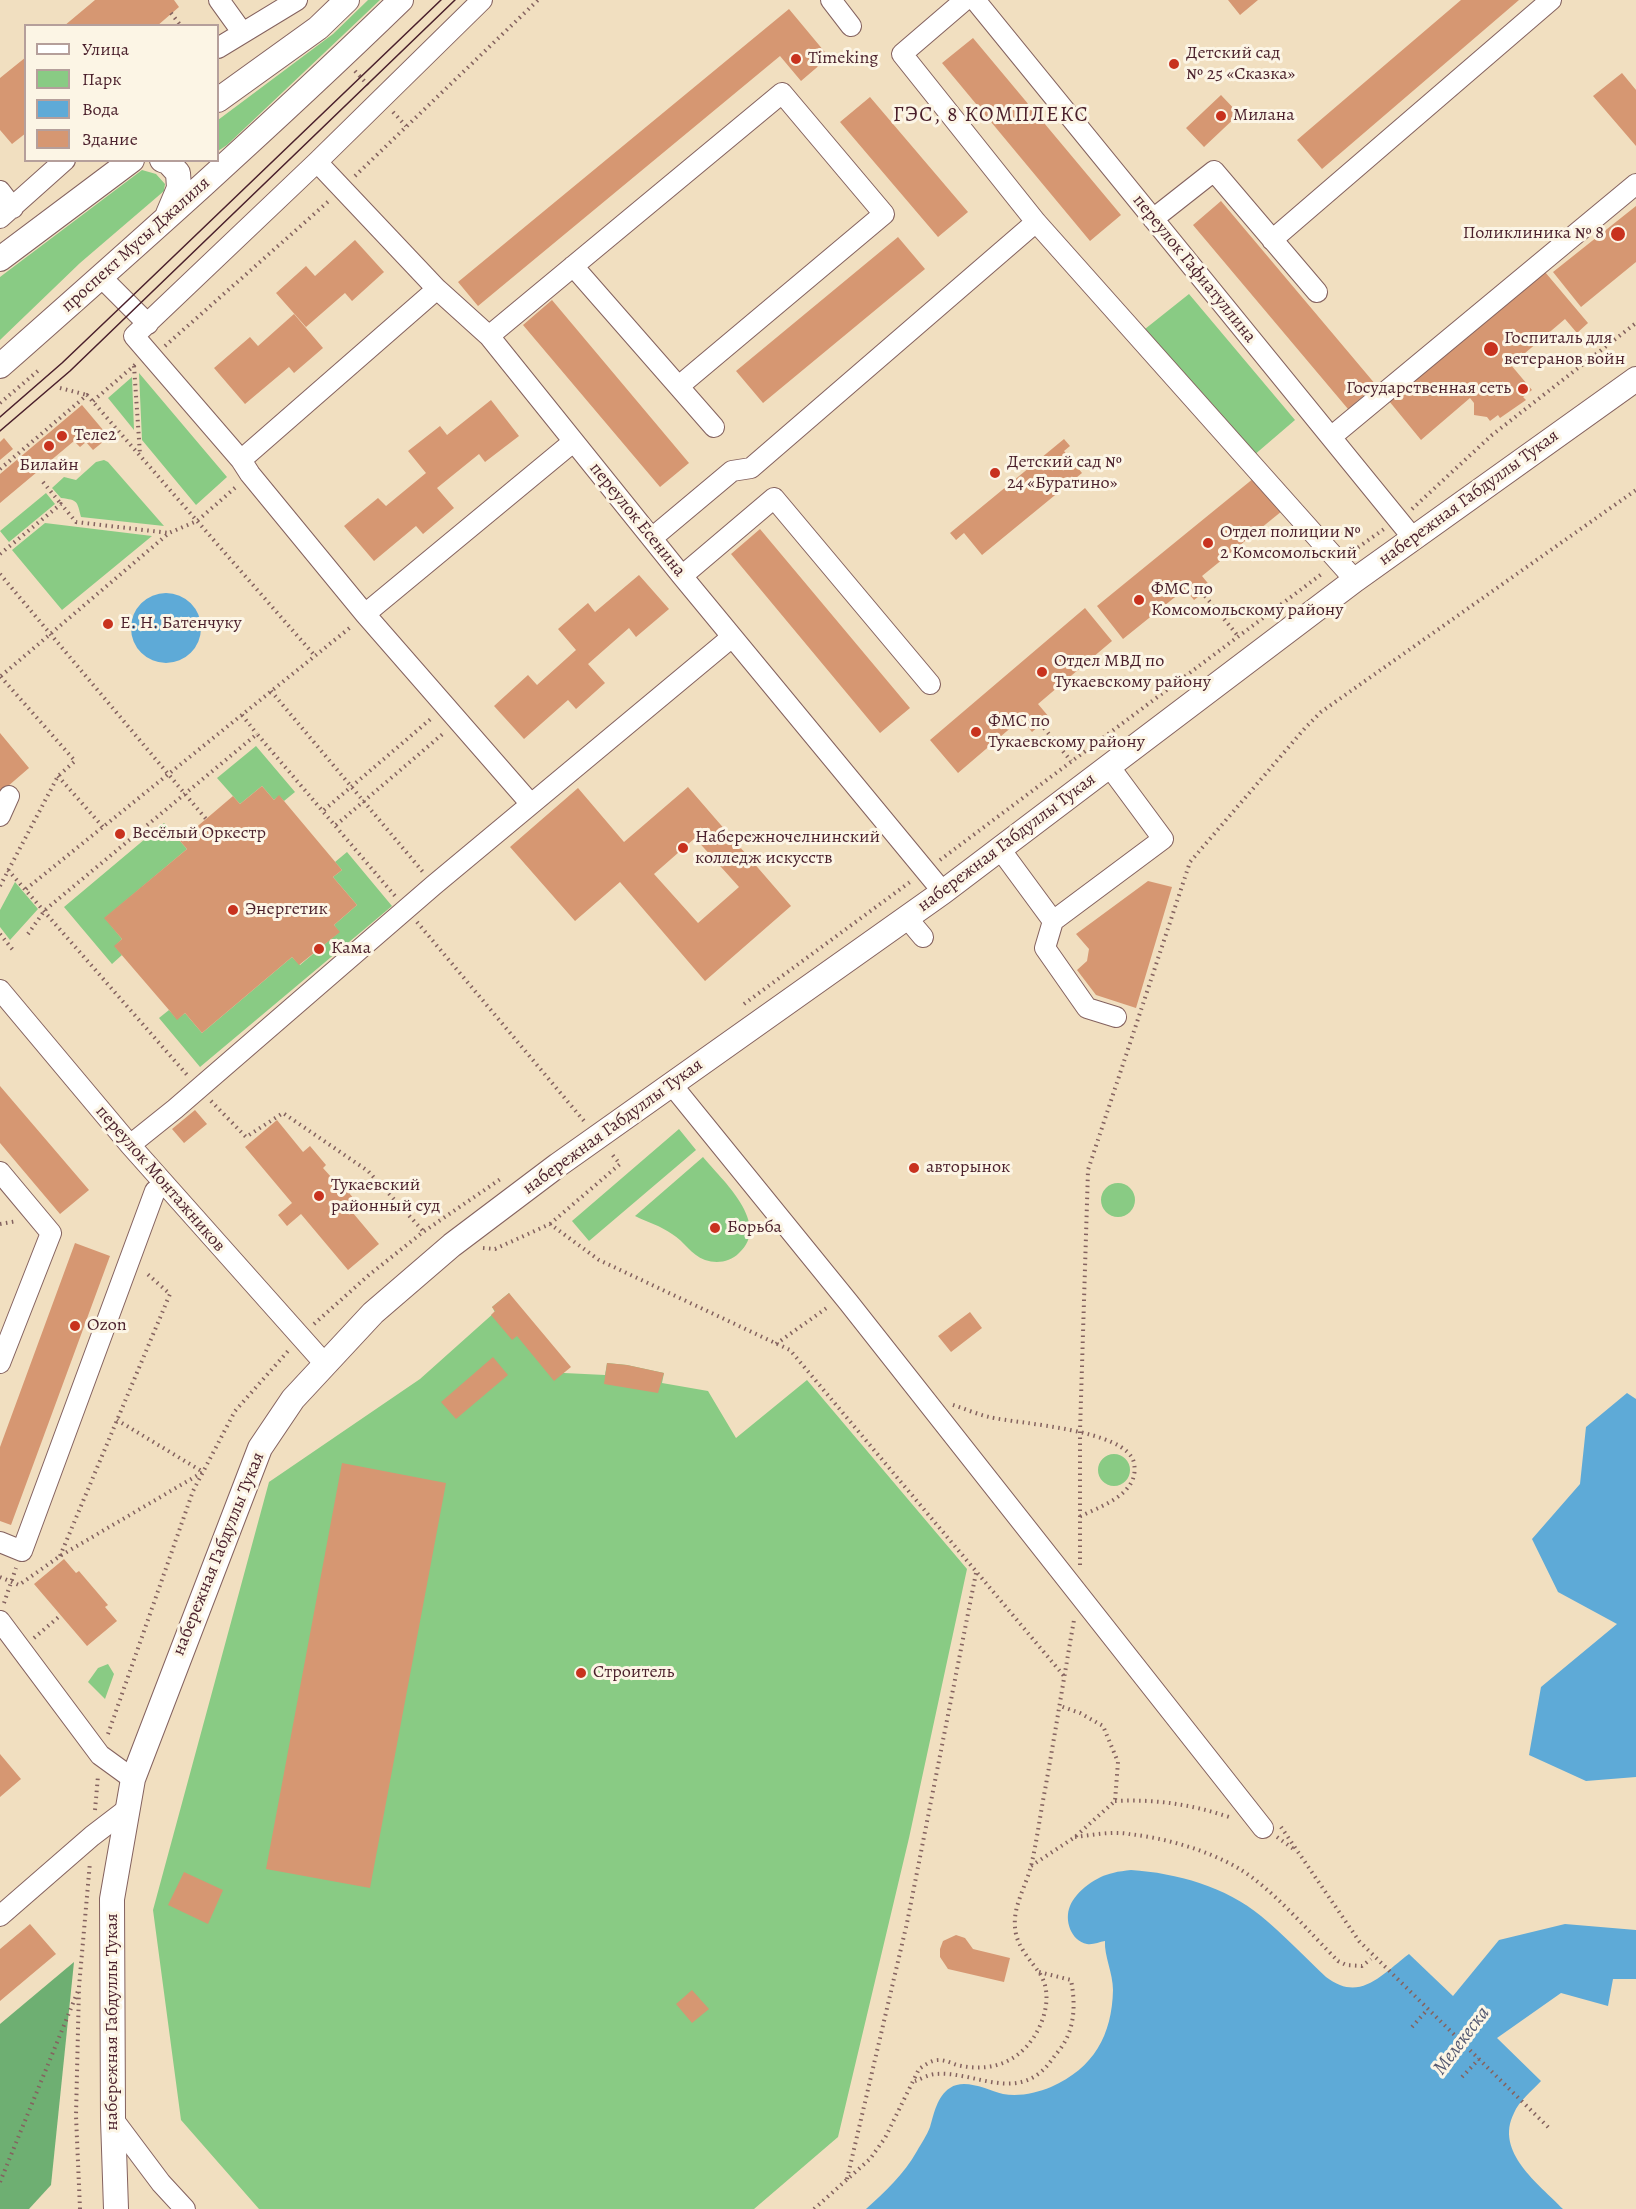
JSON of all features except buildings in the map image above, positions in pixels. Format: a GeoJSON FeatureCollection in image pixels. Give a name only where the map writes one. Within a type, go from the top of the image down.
{"type":"FeatureCollection","features":[{"type":"Feature","properties":{"kind":"main road"},"geometry":{"type":"LineString","coordinates":[[219,99],[318,28],[347,0]]}},
{"type":"Feature","properties":{"kind":"main road","name":"проспект Мусы Джалиля"},"geometry":{"type":"LineString","coordinates":[[0,366],[164,221],[333,66],[401,0]]}},
{"type":"Feature","properties":{"kind":"main road"},"geometry":{"type":"LineString","coordinates":[[0,259],[134,162]]}},
{"type":"Feature","properties":{"kind":"main road"},"geometry":{"type":"LineString","coordinates":[[164,221],[179,188],[178,173],[168,162]]}},
{"type":"Feature","properties":{"kind":"main road","name":"набережная Габдуллы Тукая"},"geometry":{"type":"LineString","coordinates":[[116,2209],[113,2119],[112,1899],[132,1779],[260,1448],[293,1399],[374,1313],[592,1124],[672,1085],[907,918],[1355,580],[1636,379]]}},
{"type":"Feature","properties":{"kind":"street"},"geometry":{"type":"LineString","coordinates":[[219,0],[242,32]]}},
{"type":"Feature","properties":{"kind":"street"},"geometry":{"type":"LineString","coordinates":[[219,47],[297,0]]}},
{"type":"Feature","properties":{"kind":"street"},"geometry":{"type":"LineString","coordinates":[[141,330],[482,0]]}},
{"type":"Feature","properties":{"kind":"street"},"geometry":{"type":"LineString","coordinates":[[831,0],[851,26]]}},
{"type":"Feature","properties":{"kind":"street"},"geometry":{"type":"LineString","coordinates":[[964,0],[902,54],[1036,222],[1355,580]]}},
{"type":"Feature","properties":{"kind":"street","name":"переулок Гафиатуллина"},"geometry":{"type":"LineString","coordinates":[[975,0],[1413,538]]}},
{"type":"Feature","properties":{"kind":"street"},"geometry":{"type":"LineString","coordinates":[[1272,240],[1551,0]]}},
{"type":"Feature","properties":{"kind":"street"},"geometry":{"type":"LineString","coordinates":[[489,336],[782,93],[884,214],[679,386]]}},
{"type":"Feature","properties":{"kind":"street"},"geometry":{"type":"LineString","coordinates":[[0,192],[7,213],[63,162]]}},
{"type":"Feature","properties":{"kind":"street","name":"переулок Есенина"},"geometry":{"type":"LineString","coordinates":[[317,162],[437,289],[489,336],[682,576],[943,892]]}},
{"type":"Feature","properties":{"kind":"street"},"geometry":{"type":"LineString","coordinates":[[1153,219],[1214,171],[1317,292]]}},
{"type":"Feature","properties":{"kind":"street"},"geometry":{"type":"LineString","coordinates":[[1331,437],[1636,184]]}},
{"type":"Feature","properties":{"kind":"street"},"geometry":{"type":"LineString","coordinates":[[652,538],[732,471],[751,468],[1036,222]]}},
{"type":"Feature","properties":{"kind":"street"},"geometry":{"type":"LineString","coordinates":[[573,266],[714,428]]}},
{"type":"Feature","properties":{"kind":"street"},"geometry":{"type":"LineString","coordinates":[[101,277],[141,330],[153,356],[365,614],[530,803]]}},
{"type":"Feature","properties":{"kind":"street"},"geometry":{"type":"LineString","coordinates":[[245,467],[437,289]]}},
{"type":"Feature","properties":{"kind":"street"},"geometry":{"type":"LineString","coordinates":[[365,614],[573,442]]}},
{"type":"Feature","properties":{"kind":"street"},"geometry":{"type":"LineString","coordinates":[[682,576],[774,498],[930,684]]}},
{"type":"Feature","properties":{"kind":"street"},"geometry":{"type":"LineString","coordinates":[[130,1145],[530,803],[732,637]]}},
{"type":"Feature","properties":{"kind":"street"},"geometry":{"type":"LineString","coordinates":[[1109,766],[1163,839],[1053,921],[1045,948],[1087,1008],[1116,1017]]}},
{"type":"Feature","properties":{"kind":"street"},"geometry":{"type":"LineString","coordinates":[[0,816],[9,796]]}},
{"type":"Feature","properties":{"kind":"street"},"geometry":{"type":"LineString","coordinates":[[1000,849],[1053,921]]}},
{"type":"Feature","properties":{"kind":"street"},"geometry":{"type":"LineString","coordinates":[[907,918],[923,937]]}},
{"type":"Feature","properties":{"kind":"street","name":"переулок Монтажников"},"geometry":{"type":"LineString","coordinates":[[0,990],[130,1145],[325,1364]]}},
{"type":"Feature","properties":{"kind":"street"},"geometry":{"type":"LineString","coordinates":[[672,1085],[856,1311],[1263,1828]]}},
{"type":"Feature","properties":{"kind":"street"},"geometry":{"type":"LineString","coordinates":[[0,1172],[51,1233],[0,1363]]}},
{"type":"Feature","properties":{"kind":"street"},"geometry":{"type":"LineString","coordinates":[[0,1542],[22,1551],[155,1191]]}},
{"type":"Feature","properties":{"kind":"street"},"geometry":{"type":"LineString","coordinates":[[2,1613],[21,1649],[100,1755],[132,1779]]}},
{"type":"Feature","properties":{"kind":"street"},"geometry":{"type":"LineString","coordinates":[[0,1916],[92,1836],[126,1810]]}},
{"type":"Feature","properties":{"kind":"street"},"geometry":{"type":"LineString","coordinates":[[113,2119],[161,2183],[185,2209]]}},
{"type":"Feature","properties":{"kind":"path"},"geometry":{"type":"LineString","coordinates":[[93,400],[134,365],[153,356],[341,189],[538,0]]}},
{"type":"Feature","properties":{"kind":"path"},"geometry":{"type":"LineString","coordinates":[[171,13],[179,24]]}},
{"type":"Feature","properties":{"kind":"path"},"geometry":{"type":"LineString","coordinates":[[355,70],[376,93]]}},
{"type":"Feature","properties":{"kind":"path"},"geometry":{"type":"LineString","coordinates":[[386,105],[406,126]]}},
{"type":"Feature","properties":{"kind":"path"},"geometry":{"type":"LineString","coordinates":[[736,1010],[926,871],[1339,560],[1398,520],[1423,500],[1492,435],[1636,323]]}},
{"type":"Feature","properties":{"kind":"path"},"geometry":{"type":"LineString","coordinates":[[134,365],[140,455]]}},
{"type":"Feature","properties":{"kind":"path"},"geometry":{"type":"LineString","coordinates":[[0,403],[39,370]]}},
{"type":"Feature","properties":{"kind":"path"},"geometry":{"type":"LineString","coordinates":[[60,388],[87,395],[93,400],[315,656]]}},
{"type":"Feature","properties":{"kind":"path"},"geometry":{"type":"LineString","coordinates":[[0,469],[87,395]]}},
{"type":"Feature","properties":{"kind":"path"},"geometry":{"type":"LineString","coordinates":[[0,886],[58,776],[75,761],[0,675],[169,533],[197,521],[245,467]]}},
{"type":"Feature","properties":{"kind":"path"},"geometry":{"type":"LineString","coordinates":[[43,482],[76,522],[169,533]]}},
{"type":"Feature","properties":{"kind":"path"},"geometry":{"type":"LineString","coordinates":[[814,2209],[870,2159],[885,2138],[919,2070],[929,2062],[940,2060],[982,2068],[998,2066],[1013,2059],[1027,2047],[1043,2019],[1046,2007],[1045,1989],[1039,1972],[1029,1962],[1020,1945],[1015,1927],[1017,1907],[1031,1867],[1079,1592],[1080,1431],[1088,1170],[1190,862],[1321,712],[1636,490]]}},
{"type":"Feature","properties":{"kind":"path"},"geometry":{"type":"LineString","coordinates":[[0,554],[61,504]]}},
{"type":"Feature","properties":{"kind":"path"},"geometry":{"type":"LineString","coordinates":[[0,574],[206,819]]}},
{"type":"Feature","properties":{"kind":"path"},"geometry":{"type":"LineString","coordinates":[[1205,596],[1238,636]]}},
{"type":"Feature","properties":{"kind":"path"},"geometry":{"type":"LineString","coordinates":[[26,890],[365,614]]}},
{"type":"Feature","properties":{"kind":"path"},"geometry":{"type":"LineString","coordinates":[[271,691],[434,885]]}},
{"type":"Feature","properties":{"kind":"path"},"geometry":{"type":"LineString","coordinates":[[324,810],[351,786],[452,713]]}},
{"type":"Feature","properties":{"kind":"path"},"geometry":{"type":"LineString","coordinates":[[336,825],[364,801],[452,713]]}},
{"type":"Feature","properties":{"kind":"path"},"geometry":{"type":"LineString","coordinates":[[242,715],[592,1124],[620,1164],[550,1224]]}},
{"type":"Feature","properties":{"kind":"path"},"geometry":{"type":"LineString","coordinates":[[1044,728],[1071,761]]}},
{"type":"Feature","properties":{"kind":"path"},"geometry":{"type":"LineString","coordinates":[[28,934],[45,910],[257,734]]}},
{"type":"Feature","properties":{"kind":"path"},"geometry":{"type":"LineString","coordinates":[[58,776],[102,827]]}},
{"type":"Feature","properties":{"kind":"path"},"geometry":{"type":"LineString","coordinates":[[8,870],[198,1088]]}},
{"type":"Feature","properties":{"kind":"path"},"geometry":{"type":"LineString","coordinates":[[0,934],[12,950]]}},
{"type":"Feature","properties":{"kind":"path"},"geometry":{"type":"LineString","coordinates":[[575,1128],[592,1124]]}},
{"type":"Feature","properties":{"kind":"path"},"geometry":{"type":"LineString","coordinates":[[80,2209],[76,2116],[79,1987],[100,1755],[193,1491],[235,1411],[300,1338],[369,1275],[423,1232],[508,1173]]}},
{"type":"Feature","properties":{"kind":"path"},"geometry":{"type":"LineString","coordinates":[[60,1556],[170,1294],[129,1260]]}},
{"type":"Feature","properties":{"kind":"path"},"geometry":{"type":"LineString","coordinates":[[790,1350],[1065,1677]]}},
{"type":"Feature","properties":{"kind":"path"},"geometry":{"type":"LineString","coordinates":[[949,1404],[989,1417],[1080,1431],[1123,1448],[1133,1459],[1135,1472],[1130,1486],[1118,1497],[1079,1516]]}},
{"type":"Feature","properties":{"kind":"path"},"geometry":{"type":"LineString","coordinates":[[117,1420],[203,1473]]}},
{"type":"Feature","properties":{"kind":"path"},"geometry":{"type":"LineString","coordinates":[[0,1577],[19,1585],[60,1556],[203,1473]]}},
{"type":"Feature","properties":{"kind":"path"},"geometry":{"type":"LineString","coordinates":[[2,1613],[22,1551]]}},
{"type":"Feature","properties":{"kind":"path"},"geometry":{"type":"LineString","coordinates":[[847,2180],[908,1923],[976,1572]]}},
{"type":"Feature","properties":{"kind":"path"},"geometry":{"type":"LineString","coordinates":[[21,1649],[61,1615]]}},
{"type":"Feature","properties":{"kind":"path"},"geometry":{"type":"LineString","coordinates":[[1059,1706],[1080,1713],[1103,1726],[1118,1762],[1115,1801]]}},
{"type":"Feature","properties":{"kind":"path"},"geometry":{"type":"LineString","coordinates":[[1031,1867],[1075,1837],[1115,1801],[1146,1799],[1203,1808],[1263,1828],[1299,1852]]}},
{"type":"Feature","properties":{"kind":"path"},"geometry":{"type":"LineString","coordinates":[[1075,1837],[1101,1833],[1129,1833],[1202,1851],[1238,1868],[1265,1888],[1338,1961],[1346,1965],[1362,1966],[1371,1959]]}},
{"type":"Feature","properties":{"kind":"path"},"geometry":{"type":"LineString","coordinates":[[1359,1941],[1549,2128]]}},
{"type":"Feature","properties":{"kind":"path"},"geometry":{"type":"LineString","coordinates":[[914,2082],[934,2074],[953,2074],[996,2084],[1016,2083],[1042,2071],[1061,2049],[1069,2033],[1074,2015],[1074,1997],[1071,1980],[1039,1972]]}},
{"type":"Feature","properties":{"kind":"path"},"geometry":{"type":"LineString","coordinates":[[0,2182],[79,1987]]}},
{"type":"Feature","properties":{"kind":"path"},"geometry":{"type":"LineString","coordinates":[[1412,2027],[1428,2009]]}},
{"type":"Feature","properties":{"kind":"path"},"geometry":{"type":"LineString","coordinates":[[1462,2077],[1479,2059]]}},
{"type":"Feature","properties":{"kind":"green space"},"geometry":{"type":"Polygon","coordinates":[[[368,0],[380,0],[219,150],[219,119],[333,34],[368,0]]]}},
{"type":"Feature","properties":{"kind":"green space"},"geometry":{"type":"Polygon","coordinates":[[[142,170],[156,174],[165,184],[164,191],[80,263],[0,340],[0,277],[142,170]]]}},
{"type":"Feature","properties":{"kind":"green space"},"geometry":{"type":"Polygon","coordinates":[[[1189,294],[1295,420],[1253,456],[1145,329],[1189,294]]]}},
{"type":"Feature","properties":{"kind":"green space"},"geometry":{"type":"Polygon","coordinates":[[[139,373],[227,477],[196,505],[142,440],[139,373]]]}},
{"type":"Feature","properties":{"kind":"green space"},"geometry":{"type":"Polygon","coordinates":[[[132,377],[134,430],[108,398],[132,377]]]}},
{"type":"Feature","properties":{"kind":"green space"},"geometry":{"type":"Polygon","coordinates":[[[104,460],[164,526],[81,517],[76,502],[61,498],[52,488],[64,477],[76,480],[96,462],[104,460]]]}},
{"type":"Feature","properties":{"kind":"green space"},"geometry":{"type":"Polygon","coordinates":[[[46,493],[55,504],[9,542],[0,531],[46,493]]]}},
{"type":"Feature","properties":{"kind":"green space"},"geometry":{"type":"Polygon","coordinates":[[[45,523],[152,536],[62,610],[12,550],[45,523]]]}},
{"type":"Feature","properties":{"kind":"green space"},"geometry":{"type":"Polygon","coordinates":[[[256,746],[295,792],[284,801],[279,796],[274,800],[262,786],[240,804],[217,778],[256,746]]]}},
{"type":"Feature","properties":{"kind":"green space"},"geometry":{"type":"Polygon","coordinates":[[[164,823],[187,849],[105,918],[122,939],[115,946],[122,955],[112,964],[64,907],[164,823]]]}},
{"type":"Feature","properties":{"kind":"green space"},"geometry":{"type":"Polygon","coordinates":[[[347,852],[392,906],[200,1067],[159,1018],[169,1010],[177,1019],[185,1013],[202,1033],[292,957],[300,965],[339,932],[334,925],[357,905],[333,877],[342,870],[335,862],[347,852]]]}},
{"type":"Feature","properties":{"kind":"green space"},"geometry":{"type":"Polygon","coordinates":[[[15,882],[38,909],[10,940],[0,927],[0,910],[15,882]]]}},
{"type":"Feature","properties":{"kind":"green space"},"geometry":{"type":"Polygon","coordinates":[[[679,1129],[696,1150],[589,1241],[572,1221],[679,1129]]]}},
{"type":"Feature","properties":{"kind":"green space"},"geometry":{"type":"Polygon","coordinates":[[[703,1157],[740,1203],[747,1216],[750,1229],[748,1241],[739,1253],[719,1262],[700,1258],[668,1231],[635,1216],[703,1157]]]}},
{"type":"Feature","properties":{"kind":"green space"},"geometry":{"type":"Polygon","coordinates":[[[1118,1183],[1130,1188],[1135,1200],[1130,1212],[1118,1217],[1106,1212],[1101,1200],[1106,1188],[1118,1183]]]}},
{"type":"Feature","properties":{"kind":"green space","name":"Строитель"},"geometry":{"type":"Polygon","coordinates":[[[509,1293],[564,1373],[605,1375],[607,1363],[664,1373],[662,1383],[708,1391],[736,1438],[807,1380],[967,1569],[909,1838],[838,2137],[754,2209],[259,2209],[181,2120],[153,1910],[269,1482],[420,1379],[495,1312],[492,1307],[509,1293]]]}},
{"type":"Feature","properties":{"kind":"green space"},"geometry":{"type":"Polygon","coordinates":[[[1114,1454],[1125,1459],[1130,1470],[1125,1481],[1114,1486],[1103,1481],[1098,1470],[1103,1459],[1114,1454]]]}},
{"type":"Feature","properties":{"kind":"green space"},"geometry":{"type":"Polygon","coordinates":[[[108,1664],[114,1674],[105,1699],[88,1682],[98,1668],[108,1664]]]}},
{"type":"Feature","properties":{"kind":"green space"},"geometry":{"type":"Polygon","coordinates":[[[74,1962],[51,2185],[29,2209],[0,2209],[0,2024],[74,1962]]]}},
{"type":"Feature","properties":{"kind":"water"},"geometry":{"type":"Polygon","coordinates":[[[166,593],[179,596],[191,603],[198,615],[201,628],[198,641],[191,653],[179,660],[166,663],[153,660],[141,653],[134,641],[131,628],[134,615],[141,603],[153,596],[166,593]]]}},
{"type":"Feature","properties":{"kind":"water"},"geometry":{"type":"Polygon","coordinates":[[[1627,1393],[1636,1399],[1636,1777],[1586,1781],[1529,1755],[1541,1687],[1617,1624],[1558,1592],[1532,1539],[1580,1484],[1586,1427],[1627,1393]]]}},
{"type":"Feature","properties":{"kind":"water","name":"Мелекеска"},"geometry":{"type":"Polygon","coordinates":[[[1131,1870],[1183,1878],[1217,1889],[1232,1897],[1270,1923],[1326,1977],[1349,1987],[1360,1987],[1370,1983],[1409,1954],[1453,1996],[1499,1940],[1565,1924],[1636,1930],[1636,1979],[1613,1979],[1608,2006],[1561,1993],[1497,2038],[1541,2081],[1522,2100],[1514,2113],[1509,2127],[1514,2154],[1532,2178],[1563,2209],[866,2209],[894,2182],[912,2159],[929,2130],[939,2100],[950,2088],[969,2084],[1003,2094],[1027,2094],[1051,2087],[1066,2079],[1089,2060],[1098,2048],[1109,2021],[1113,1984],[1105,1941],[1089,1944],[1077,1939],[1070,1929],[1068,1912],[1077,1895],[1094,1881],[1107,1875],[1131,1870]]]}},
{"type":"Feature","properties":{"kind":"tram line"},"geometry":{"type":"LineString","coordinates":[[0,417],[62,363],[441,0]]}},
{"type":"Feature","properties":{"kind":"tram line"},"geometry":{"type":"LineString","coordinates":[[0,431],[70,371],[455,0]]}},
{"type":"Feature","properties":{"kind":"place","name":"Timeking"},"geometry":{"type":"Point","coordinates":[796,59]}},
{"type":"Feature","properties":{"kind":"place","name":"Детский сад № 25 «Сказка»"},"geometry":{"type":"Point","coordinates":[1174,64]}},
{"type":"Feature","properties":{"kind":"place","name":"Милана"},"geometry":{"type":"Point","coordinates":[1221,116]}},
{"type":"Feature","properties":{"kind":"place","name":"Поликлиника № 8"},"geometry":{"type":"Point","coordinates":[1618,234]}},
{"type":"Feature","properties":{"kind":"place","name":"Госпиталь для ветеранов войн"},"geometry":{"type":"Point","coordinates":[1491,349]}},
{"type":"Feature","properties":{"kind":"place","name":"Государственная сеть"},"geometry":{"type":"Point","coordinates":[1523,389]}},
{"type":"Feature","properties":{"kind":"place","name":"Теле2"},"geometry":{"type":"Point","coordinates":[62,436]}},
{"type":"Feature","properties":{"kind":"place","name":"Билайн"},"geometry":{"type":"Point","coordinates":[49,446]}},
{"type":"Feature","properties":{"kind":"place","name":"Детский сад № 24 «Буратино»"},"geometry":{"type":"Point","coordinates":[995,473]}},
{"type":"Feature","properties":{"kind":"place","name":"Отдел полиции № 2 Комсомольский"},"geometry":{"type":"Point","coordinates":[1208,543]}},
{"type":"Feature","properties":{"kind":"place","name":"ФМС по Комсомольскому району"},"geometry":{"type":"Point","coordinates":[1139,600]}},
{"type":"Feature","properties":{"kind":"place","name":"Е. Н. Батенчуку"},"geometry":{"type":"Point","coordinates":[108,624]}},
{"type":"Feature","properties":{"kind":"place","name":"Отдел МВД по Тукаевскому району"},"geometry":{"type":"Point","coordinates":[1042,672]}},
{"type":"Feature","properties":{"kind":"place","name":"ФМС по Тукаевскому району"},"geometry":{"type":"Point","coordinates":[976,732]}},
{"type":"Feature","properties":{"kind":"place","name":"Весёлый Оркестр"},"geometry":{"type":"Point","coordinates":[120,834]}},
{"type":"Feature","properties":{"kind":"place","name":"Набережночелнинский колледж искусств"},"geometry":{"type":"Point","coordinates":[683,848]}},
{"type":"Feature","properties":{"kind":"place","name":"Энергетик"},"geometry":{"type":"Point","coordinates":[233,910]}},
{"type":"Feature","properties":{"kind":"place","name":"Кама"},"geometry":{"type":"Point","coordinates":[319,949]}},
{"type":"Feature","properties":{"kind":"place","name":"авторынок"},"geometry":{"type":"Point","coordinates":[914,1168]}},
{"type":"Feature","properties":{"kind":"place","name":"Тукаевский районный суд"},"geometry":{"type":"Point","coordinates":[319,1196]}},
{"type":"Feature","properties":{"kind":"place","name":"Борьба"},"geometry":{"type":"Point","coordinates":[715,1228]}},
{"type":"Feature","properties":{"kind":"place","name":"Ozon"},"geometry":{"type":"Point","coordinates":[75,1326]}},
{"type":"Feature","properties":{"kind":"place","name":"Строитель"},"geometry":{"type":"Point","coordinates":[581,1673]}},
{"type":"Feature","properties":{"kind":"district","name":"ГЭС, 8 КОМПЛЕКС"},"geometry":{"type":"Point","coordinates":[991,116]}}]}
